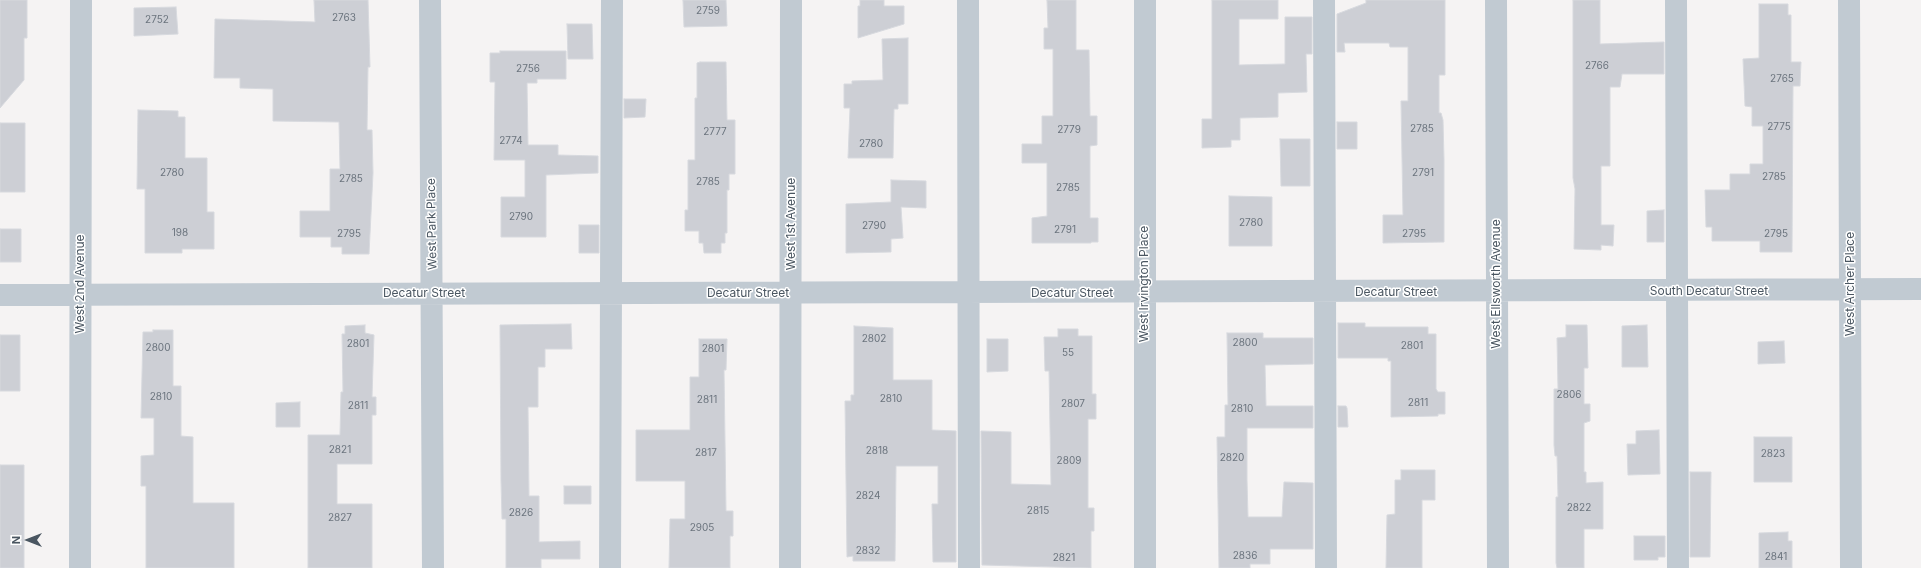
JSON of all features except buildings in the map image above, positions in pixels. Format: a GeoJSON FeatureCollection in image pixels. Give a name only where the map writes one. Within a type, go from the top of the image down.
{"type":"FeatureCollection","features":[{"type":"Feature","properties":{"kind":"street","name":"West 2nd Avenue"},"geometry":{"type":"LineString","coordinates":[[80,568],[81,0]]}},
{"type":"Feature","properties":{"kind":"street","name":"West Park Place"},"geometry":{"type":"LineString","coordinates":[[430,0],[433,568]]}},
{"type":"Feature","properties":{"kind":"street"},"geometry":{"type":"LineString","coordinates":[[610,568],[612,0]]}},
{"type":"Feature","properties":{"kind":"street","name":"West 1st Avenue"},"geometry":{"type":"LineString","coordinates":[[790,568],[791,0]]}},
{"type":"Feature","properties":{"kind":"street"},"geometry":{"type":"LineString","coordinates":[[968,0],[967,293],[969,568]]}},
{"type":"Feature","properties":{"kind":"street","name":"West Irvington Place"},"geometry":{"type":"LineString","coordinates":[[1144,0],[1144,568]]}},
{"type":"Feature","properties":{"kind":"street"},"geometry":{"type":"LineString","coordinates":[[1324,0],[1326,568]]}},
{"type":"Feature","properties":{"kind":"street","name":"West Ellsworth Avenue"},"geometry":{"type":"LineString","coordinates":[[1496,0],[1498,568]]}},
{"type":"Feature","properties":{"kind":"street"},"geometry":{"type":"LineString","coordinates":[[1676,0],[1678,568]]}},
{"type":"Feature","properties":{"kind":"street","name":"West Archer Place"},"geometry":{"type":"LineString","coordinates":[[1849,0],[1850,568]]}},
{"type":"Feature","properties":{"kind":"street","name":"South Decatur Street"},"geometry":{"type":"LineString","coordinates":[[1496,291],[1921,289]]}},
{"type":"Feature","properties":{"kind":"street","name":"Decatur Street"},"geometry":{"type":"LineString","coordinates":[[0,295],[1496,291]]}}]}
